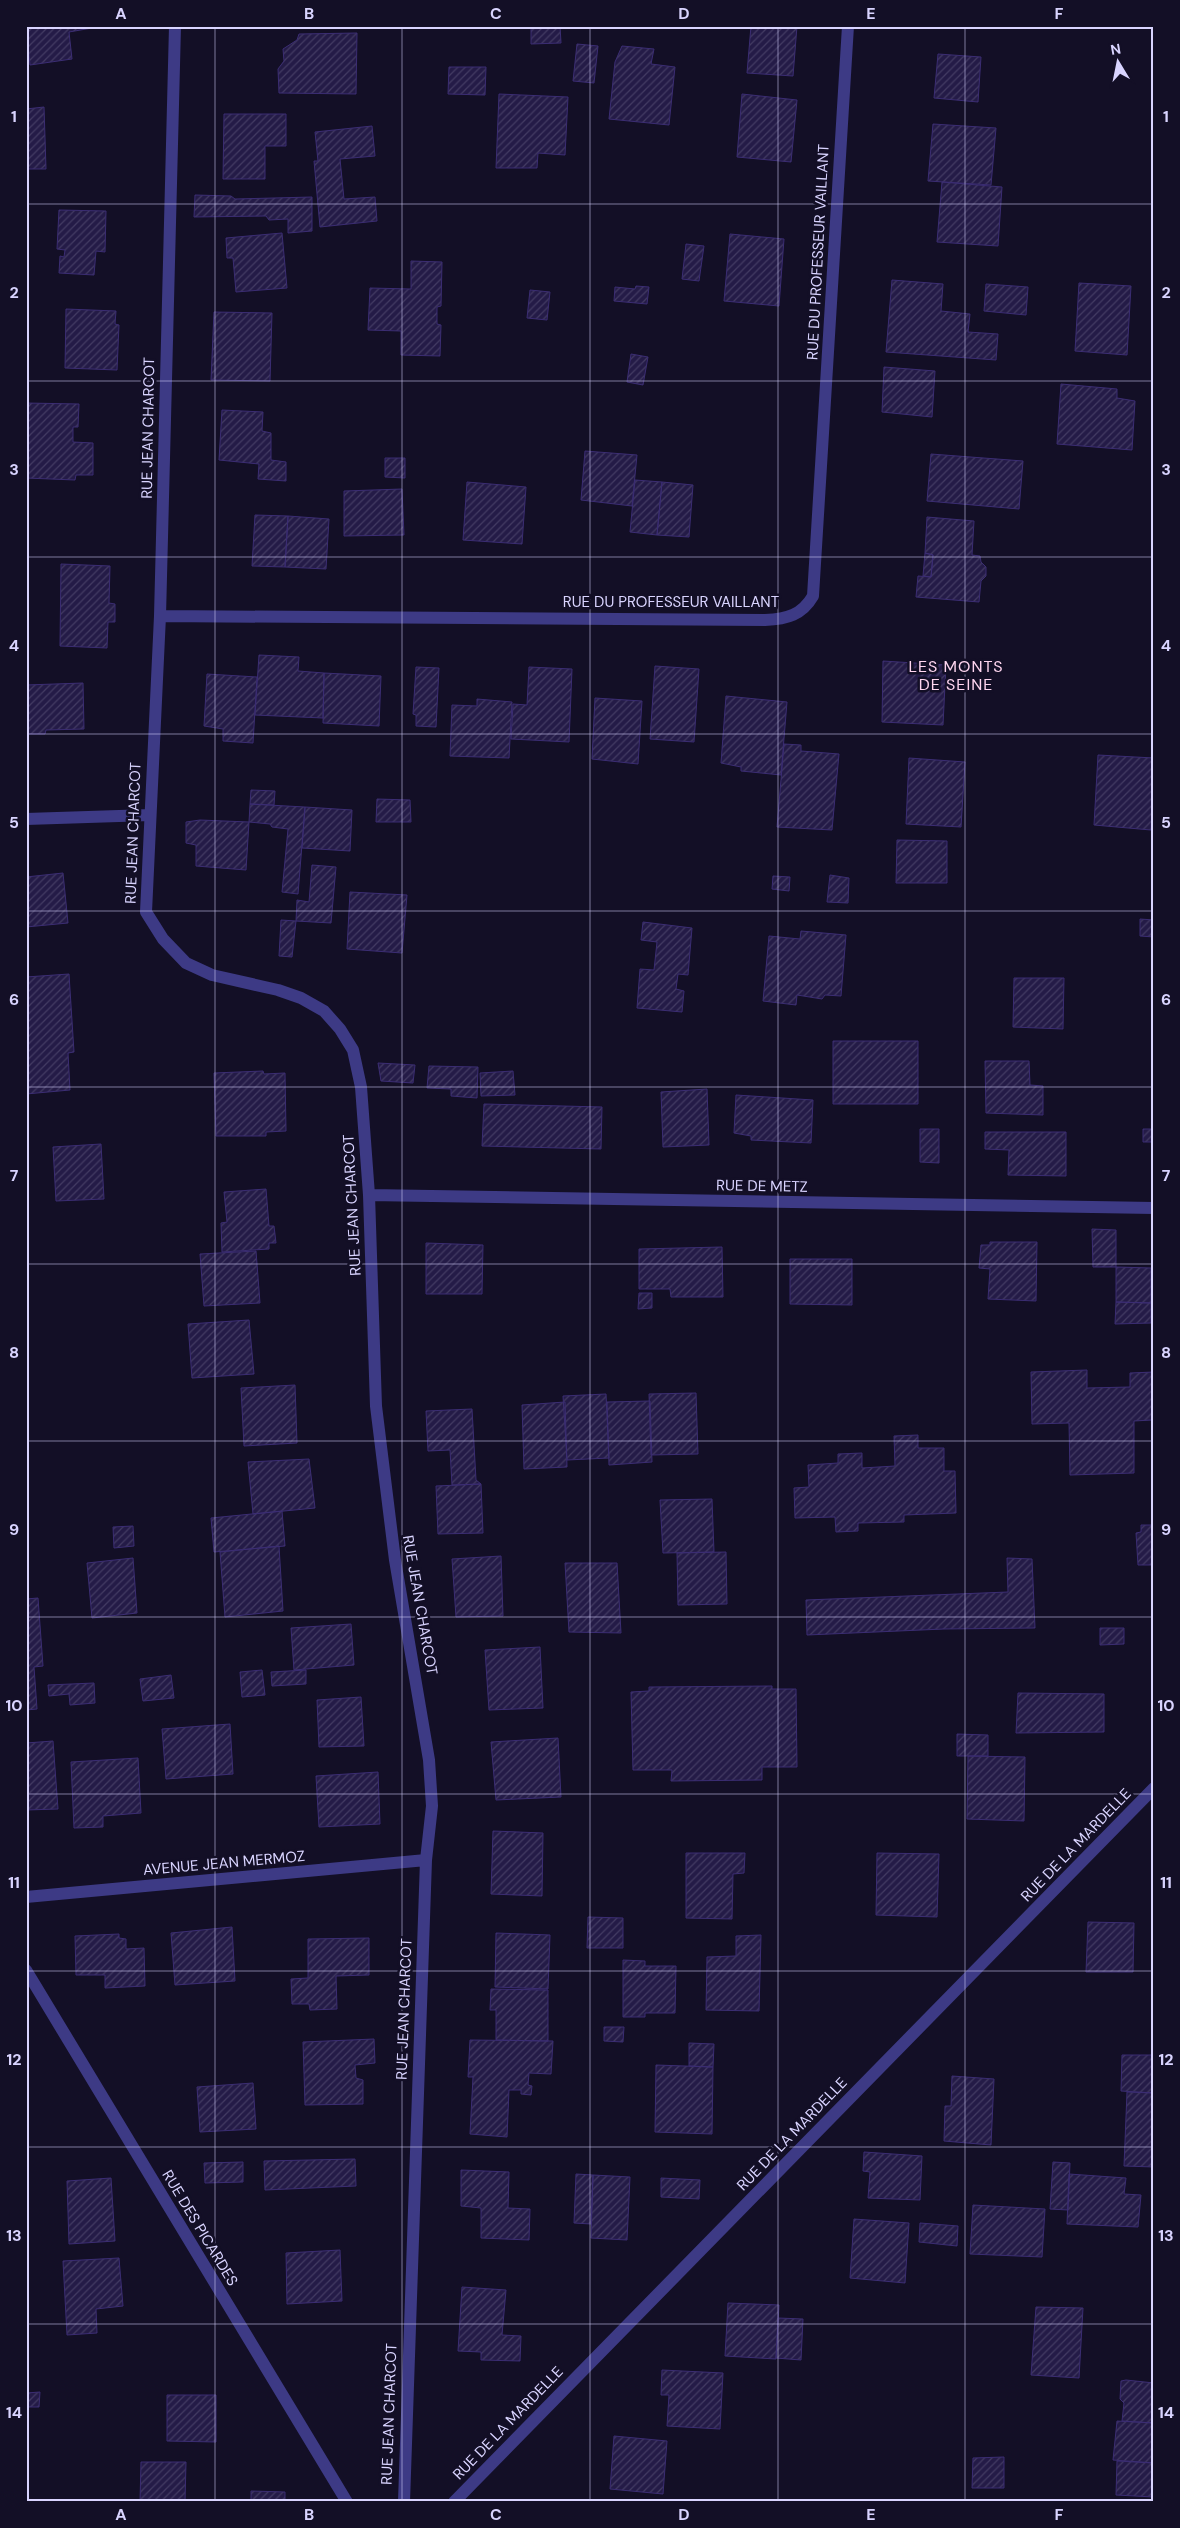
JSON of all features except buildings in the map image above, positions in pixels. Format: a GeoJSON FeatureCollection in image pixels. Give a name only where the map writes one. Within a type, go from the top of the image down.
{"type":"FeatureCollection","features":[{"type":"Feature","properties":{"kind":"street","name":"RUE JEAN CHARCOT"},"geometry":{"type":"LineString","coordinates":[[174,26],[160,616],[146,912],[163,939],[186,963],[212,975],[278,990],[300,998],[324,1011],[340,1029],[353,1050],[361,1087],[369,1195],[376,1406],[395,1560],[429,1760],[432,1806],[426,1860],[404,2502]]}},
{"type":"Feature","properties":{"kind":"street","name":"RUE DU PROFESSEUR VAILLANT"},"geometry":{"type":"LineString","coordinates":[[160,616],[765,620],[796,615],[807,607],[813,596],[848,26]]}},
{"type":"Feature","properties":{"kind":"street"},"geometry":{"type":"LineString","coordinates":[[26,819],[150,816]]}},
{"type":"Feature","properties":{"kind":"street","name":"RUE DE METZ"},"geometry":{"type":"LineString","coordinates":[[369,1195],[1154,1208]]}},
{"type":"Feature","properties":{"kind":"street","name":"RUE DE LA MARDELLE"},"geometry":{"type":"LineString","coordinates":[[454,2502],[1154,1788]]}},
{"type":"Feature","properties":{"kind":"street","name":"AVENUE JEAN MERMOZ"},"geometry":{"type":"LineString","coordinates":[[26,1897],[426,1860]]}},
{"type":"Feature","properties":{"kind":"street","name":"RUE DES PICARDES"},"geometry":{"type":"LineString","coordinates":[[26,1970],[347,2502]]}},
{"type":"Feature","properties":{"kind":"district","name":"LES MONTS DE SEINE"},"geometry":{"type":"Point","coordinates":[956,675]}}]}
